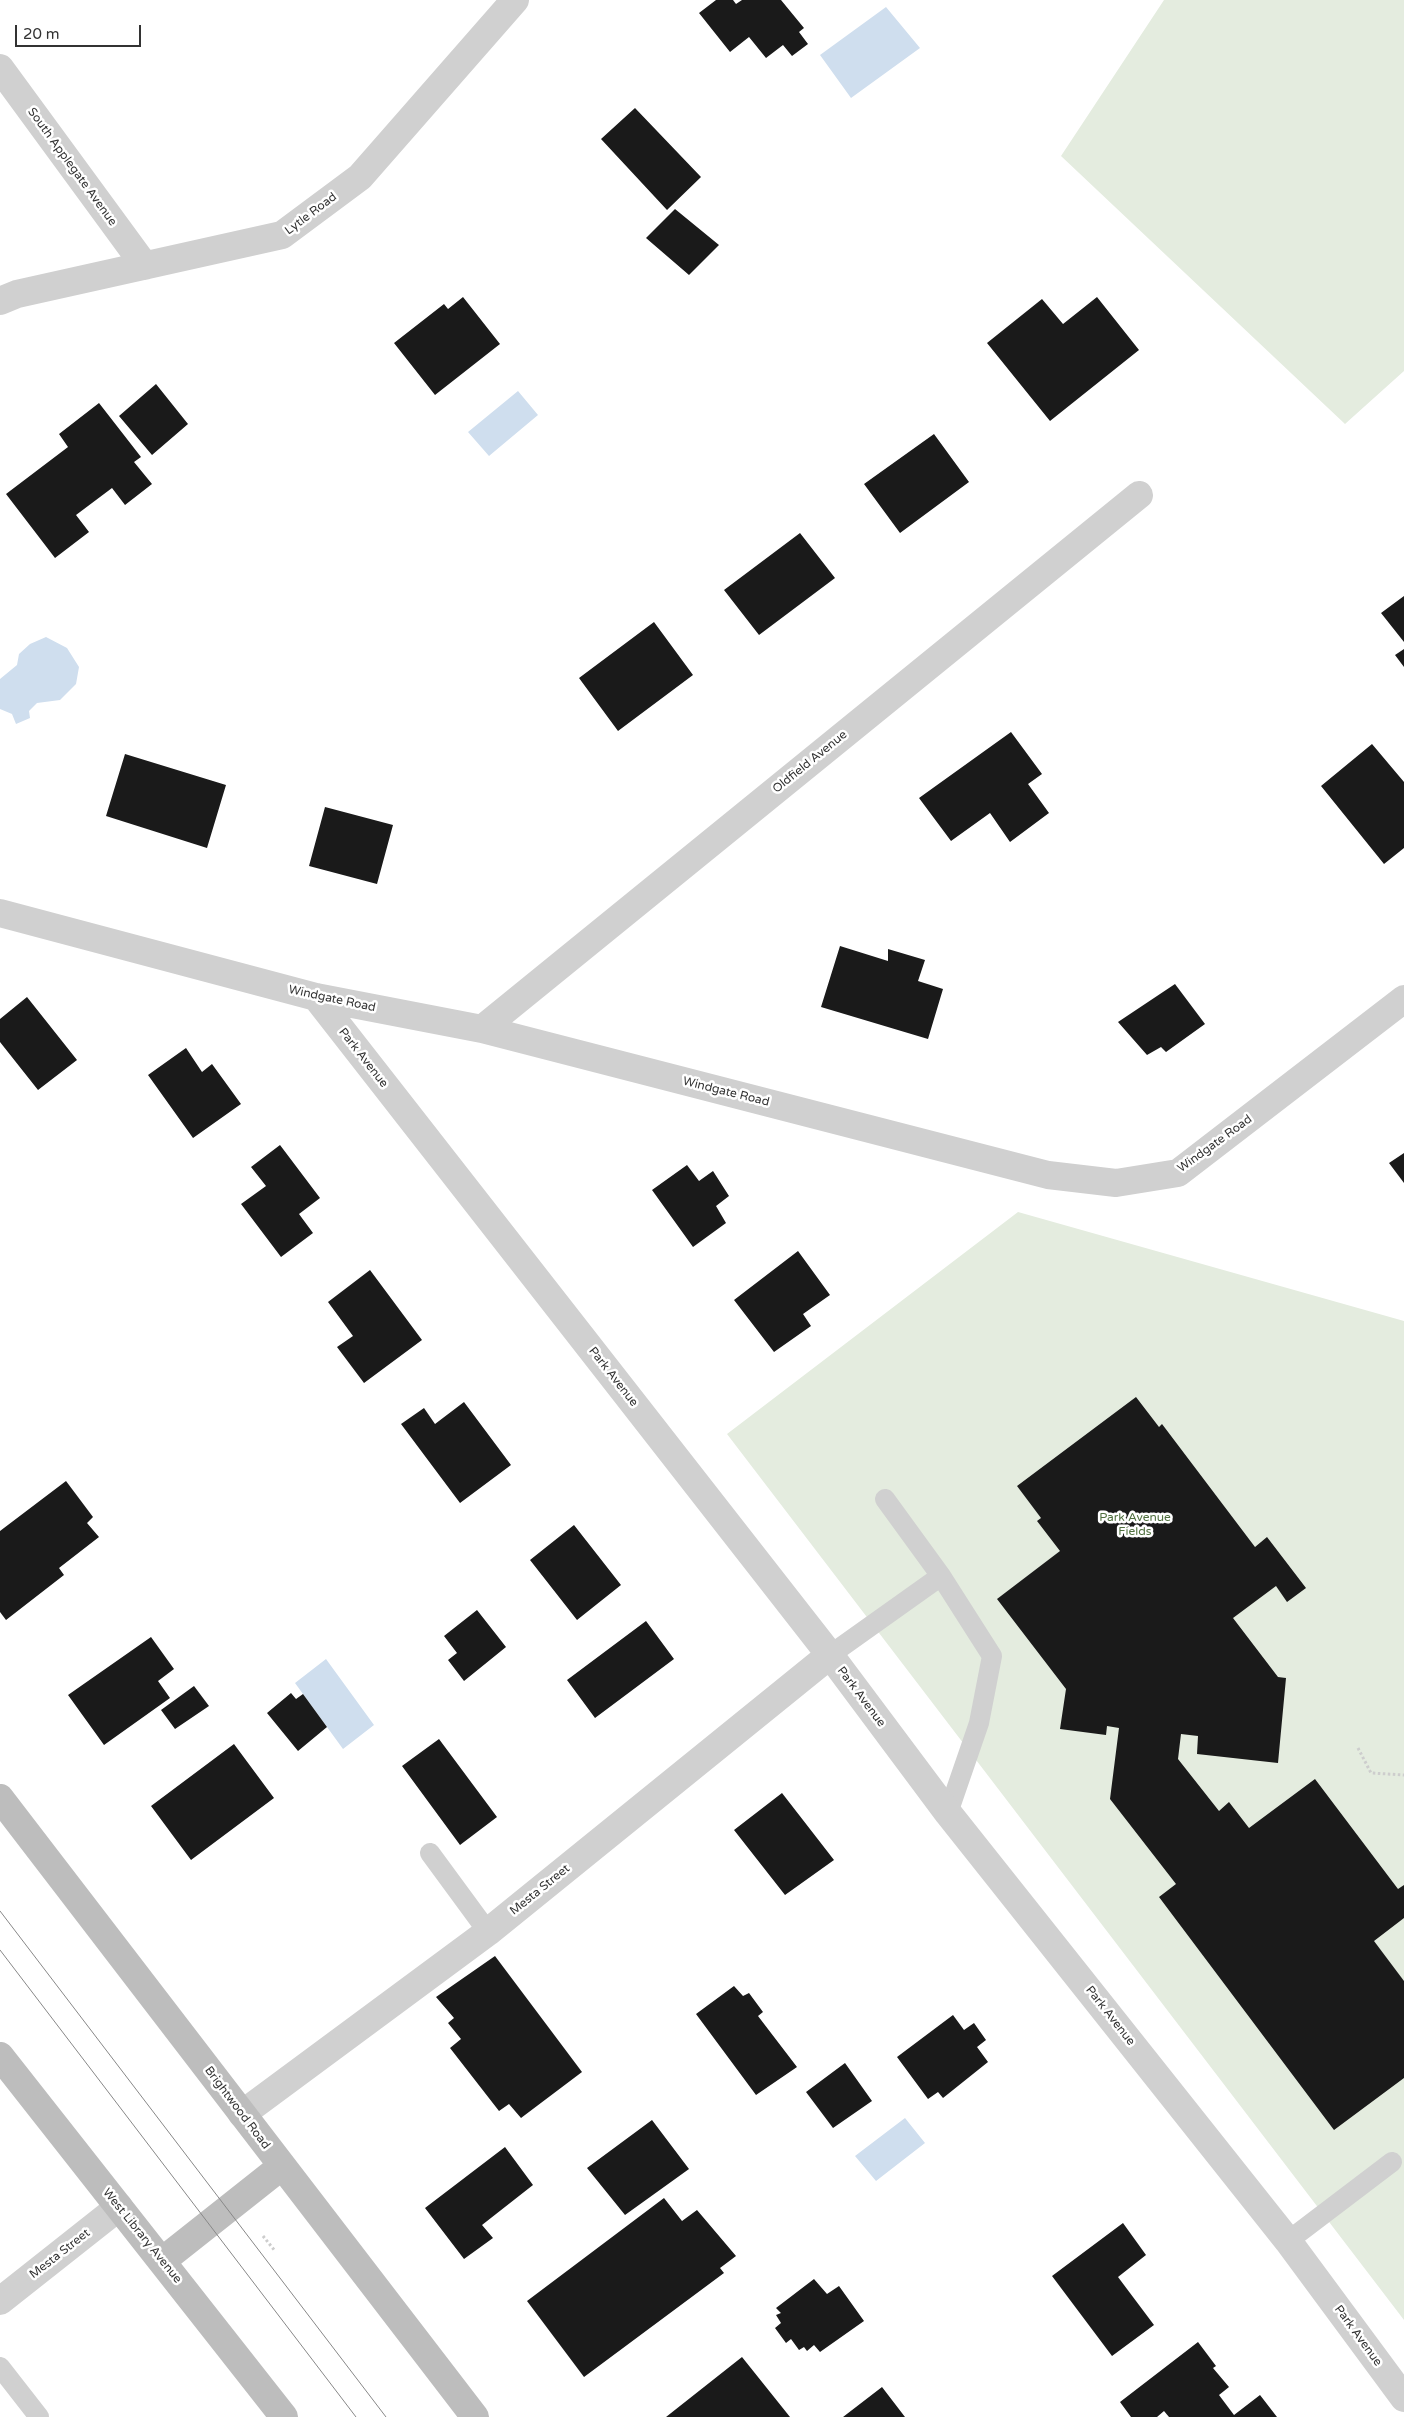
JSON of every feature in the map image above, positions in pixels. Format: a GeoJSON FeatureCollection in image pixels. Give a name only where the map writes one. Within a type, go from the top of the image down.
{"type":"FeatureCollection","features":[{"type":"Feature","properties":{"kind":"street","name":"Lytle Road"},"geometry":{"type":"LineString","coordinates":[[0,301],[17,294],[282,235],[360,177],[516,0]]}},
{"type":"Feature","properties":{"kind":"street","name":"South Applegate Avenue"},"geometry":{"type":"LineString","coordinates":[[0,68],[145,266]]}},
{"type":"Feature","properties":{"kind":"street","name":"Oldfield Avenue"},"geometry":{"type":"LineString","coordinates":[[482,1030],[1139,495]]}},
{"type":"Feature","properties":{"kind":"street","name":"Windgate Road"},"geometry":{"type":"LineString","coordinates":[[0,913],[316,997],[482,1030],[1048,1175],[1116,1183],[1178,1173],[1404,999]]}},
{"type":"Feature","properties":{"kind":"street","name":"Park Avenue"},"geometry":{"type":"LineString","coordinates":[[316,997],[830,1655],[948,1813],[1288,2241],[1404,2398]]}},
{"type":"Feature","properties":{"kind":"street","name":"Mesta Street"},"geometry":{"type":"LineString","coordinates":[[242,2114],[488,1932],[830,1655]]}},
{"type":"Feature","properties":{"kind":"street","name":"Brightwood Road"},"geometry":{"type":"LineString","coordinates":[[0,1798],[475,2417]]}},
{"type":"Feature","properties":{"kind":"street","name":"West Library Avenue"},"geometry":{"type":"LineString","coordinates":[[0,2056],[284,2417]]}},
{"type":"Feature","properties":{"kind":"street"},"geometry":{"type":"LineString","coordinates":[[162,2261],[282,2166]]}},
{"type":"Feature","properties":{"kind":"street","name":"Mesta Street"},"geometry":{"type":"LineString","coordinates":[[0,2301],[119,2207]]}},
{"type":"Feature","properties":{"kind":"lane"},"geometry":{"type":"LineString","coordinates":[[885,1498],[941,1576],[992,1656],[979,1723],[948,1813]]}},
{"type":"Feature","properties":{"kind":"lane"},"geometry":{"type":"LineString","coordinates":[[830,1655],[941,1576]]}},
{"type":"Feature","properties":{"kind":"lane"},"geometry":{"type":"LineString","coordinates":[[430,1853],[488,1932]]}},
{"type":"Feature","properties":{"kind":"lane"},"geometry":{"type":"LineString","coordinates":[[1288,2241],[1392,2162]]}},
{"type":"Feature","properties":{"kind":"lane"},"geometry":{"type":"LineString","coordinates":[[0,2367],[39,2417]]}},
{"type":"Feature","properties":{"kind":"path"},"geometry":{"type":"LineString","coordinates":[[1358,1748],[1371,1773],[1404,1775]]}},
{"type":"Feature","properties":{"kind":"path"},"geometry":{"type":"LineString","coordinates":[[263,2236],[275,2251]]}},
{"type":"Feature","properties":{"kind":"green space"},"geometry":{"type":"Polygon","coordinates":[[[1164,0],[1404,0],[1404,371],[1345,424],[1061,156],[1164,0]]]}},
{"type":"Feature","properties":{"kind":"green space","name":"Park Avenue Fields"},"geometry":{"type":"Polygon","coordinates":[[[1018,1212],[1404,1321],[1404,2320],[727,1434],[1018,1212]]]}},
{"type":"Feature","properties":{"kind":"water"},"geometry":{"type":"Polygon","coordinates":[[[886,7],[920,48],[851,98],[820,55],[886,7]]]}},
{"type":"Feature","properties":{"kind":"water"},"geometry":{"type":"Polygon","coordinates":[[[518,391],[538,415],[489,456],[468,432],[518,391]]]}},
{"type":"Feature","properties":{"kind":"water"},"geometry":{"type":"Polygon","coordinates":[[[46,637],[67,648],[79,667],[76,684],[60,700],[37,703],[29,711],[30,718],[16,724],[12,714],[0,709],[0,679],[17,665],[19,654],[30,644],[46,637]]]}},
{"type":"Feature","properties":{"kind":"water"},"geometry":{"type":"Polygon","coordinates":[[[326,1659],[374,1725],[343,1749],[295,1683],[326,1659]]]}},
{"type":"Feature","properties":{"kind":"water"},"geometry":{"type":"Polygon","coordinates":[[[905,2118],[925,2143],[876,2181],[855,2156],[905,2118]]]}},
{"type":"Feature","properties":{"kind":"building"},"geometry":{"type":"Polygon","coordinates":[[[716,0],[733,0],[736,4],[742,0],[781,0],[804,28],[799,32],[808,44],[792,56],[783,45],[766,58],[749,37],[730,52],[699,13],[716,0]]]}},
{"type":"Feature","properties":{"kind":"building"},"geometry":{"type":"Polygon","coordinates":[[[635,108],[701,177],[667,210],[601,139],[635,108]]]}},
{"type":"Feature","properties":{"kind":"building"},"geometry":{"type":"Polygon","coordinates":[[[675,209],[719,245],[689,275],[646,238],[675,209]]]}},
{"type":"Feature","properties":{"kind":"building"},"geometry":{"type":"Polygon","coordinates":[[[463,297],[500,344],[435,395],[394,343],[444,304],[448,309],[463,297]]]}},
{"type":"Feature","properties":{"kind":"building"},"geometry":{"type":"Polygon","coordinates":[[[1097,297],[1139,350],[1050,421],[987,343],[1042,299],[1063,324],[1097,297]]]}},
{"type":"Feature","properties":{"kind":"building"},"geometry":{"type":"Polygon","coordinates":[[[156,384],[188,424],[152,455],[119,416],[156,384]]]}},
{"type":"Feature","properties":{"kind":"building"},"geometry":{"type":"Polygon","coordinates":[[[99,403],[141,457],[134,462],[152,484],[125,505],[112,488],[76,515],[89,532],[55,558],[6,494],[68,447],[59,434],[99,403]]]}},
{"type":"Feature","properties":{"kind":"building"},"geometry":{"type":"Polygon","coordinates":[[[934,434],[969,482],[900,533],[864,484],[934,434]]]}},
{"type":"Feature","properties":{"kind":"building"},"geometry":{"type":"Polygon","coordinates":[[[800,533],[835,578],[759,635],[724,590],[800,533]]]}},
{"type":"Feature","properties":{"kind":"building"},"geometry":{"type":"Polygon","coordinates":[[[1404,596],[1404,642],[1381,613],[1404,596]]]}},
{"type":"Feature","properties":{"kind":"building"},"geometry":{"type":"Polygon","coordinates":[[[654,622],[693,675],[618,731],[579,678],[654,622]]]}},
{"type":"Feature","properties":{"kind":"building"},"geometry":{"type":"Polygon","coordinates":[[[1404,649],[1404,667],[1395,655],[1404,649]]]}},
{"type":"Feature","properties":{"kind":"building"},"geometry":{"type":"Polygon","coordinates":[[[1011,732],[1042,774],[1028,784],[1049,813],[1010,842],[990,813],[951,841],[919,798],[1011,732]]]}},
{"type":"Feature","properties":{"kind":"building"},"geometry":{"type":"Polygon","coordinates":[[[1372,744],[1404,782],[1404,848],[1384,864],[1321,786],[1372,744]]]}},
{"type":"Feature","properties":{"kind":"building"},"geometry":{"type":"Polygon","coordinates":[[[125,754],[226,785],[207,848],[106,816],[125,754]]]}},
{"type":"Feature","properties":{"kind":"building"},"geometry":{"type":"Polygon","coordinates":[[[325,807],[393,825],[377,884],[309,866],[325,807]]]}},
{"type":"Feature","properties":{"kind":"building"},"geometry":{"type":"Polygon","coordinates":[[[840,946],[888,961],[888,949],[925,960],[918,981],[943,989],[928,1039],[821,1007],[840,946]]]}},
{"type":"Feature","properties":{"kind":"building"},"geometry":{"type":"Polygon","coordinates":[[[1175,984],[1205,1024],[1166,1052],[1161,1047],[1147,1055],[1118,1022],[1175,984]]]}},
{"type":"Feature","properties":{"kind":"building"},"geometry":{"type":"Polygon","coordinates":[[[27,997],[77,1060],[38,1090],[0,1042],[0,1019],[27,997]]]}},
{"type":"Feature","properties":{"kind":"building"},"geometry":{"type":"Polygon","coordinates":[[[186,1048],[202,1072],[212,1064],[241,1104],[193,1138],[148,1075],[186,1048]]]}},
{"type":"Feature","properties":{"kind":"building"},"geometry":{"type":"Polygon","coordinates":[[[280,1145],[320,1198],[299,1214],[313,1233],[281,1257],[241,1204],[266,1186],[251,1167],[280,1145]]]}},
{"type":"Feature","properties":{"kind":"building"},"geometry":{"type":"Polygon","coordinates":[[[1404,1153],[1404,1183],[1389,1163],[1404,1153]]]}},
{"type":"Feature","properties":{"kind":"building"},"geometry":{"type":"Polygon","coordinates":[[[687,1165],[699,1181],[713,1171],[729,1196],[716,1206],[726,1223],[693,1247],[652,1190],[687,1165]]]}},
{"type":"Feature","properties":{"kind":"building"},"geometry":{"type":"Polygon","coordinates":[[[798,1251],[830,1295],[803,1314],[811,1326],[774,1352],[734,1300],[798,1251]]]}},
{"type":"Feature","properties":{"kind":"building"},"geometry":{"type":"Polygon","coordinates":[[[370,1270],[422,1340],[364,1383],[337,1347],[353,1336],[328,1302],[370,1270]]]}},
{"type":"Feature","properties":{"kind":"building"},"geometry":{"type":"Polygon","coordinates":[[[1136,1397],[1159,1427],[1162,1424],[1255,1547],[1267,1537],[1306,1588],[1287,1602],[1276,1586],[1233,1618],[1278,1677],[1286,1678],[1278,1763],[1197,1754],[1198,1736],[1181,1734],[1178,1759],[1219,1811],[1229,1802],[1249,1828],[1315,1779],[1398,1889],[1404,1885],[1404,1918],[1374,1941],[1404,1981],[1404,2078],[1334,2130],[1159,1897],[1176,1884],[1110,1799],[1119,1728],[1107,1726],[1106,1735],[1060,1729],[1066,1689],[997,1599],[1060,1551],[1037,1521],[1041,1518],[1017,1486],[1136,1397]]]}},
{"type":"Feature","properties":{"kind":"building"},"geometry":{"type":"Polygon","coordinates":[[[464,1402],[511,1465],[460,1503],[401,1424],[424,1408],[435,1424],[464,1402]]]}},
{"type":"Feature","properties":{"kind":"building"},"geometry":{"type":"Polygon","coordinates":[[[66,1481],[93,1517],[87,1523],[99,1537],[59,1568],[64,1575],[6,1620],[0,1612],[0,1531],[66,1481]]]}},
{"type":"Feature","properties":{"kind":"building"},"geometry":{"type":"Polygon","coordinates":[[[574,1525],[621,1585],[577,1620],[530,1560],[574,1525]]]}},
{"type":"Feature","properties":{"kind":"building"},"geometry":{"type":"Polygon","coordinates":[[[477,1610],[506,1647],[464,1681],[448,1660],[457,1653],[444,1636],[477,1610]]]}},
{"type":"Feature","properties":{"kind":"building"},"geometry":{"type":"Polygon","coordinates":[[[646,1621],[674,1659],[595,1718],[567,1680],[646,1621]]]}},
{"type":"Feature","properties":{"kind":"building"},"geometry":{"type":"Polygon","coordinates":[[[151,1637],[174,1669],[158,1681],[170,1698],[104,1745],[68,1695],[151,1637]]]}},
{"type":"Feature","properties":{"kind":"building"},"geometry":{"type":"Polygon","coordinates":[[[194,1686],[209,1706],[175,1729],[161,1710],[194,1686]]]}},
{"type":"Feature","properties":{"kind":"building"},"geometry":{"type":"Polygon","coordinates":[[[291,1693],[296,1699],[303,1694],[327,1727],[298,1751],[267,1713],[291,1693]]]}},
{"type":"Feature","properties":{"kind":"building"},"geometry":{"type":"Polygon","coordinates":[[[439,1739],[497,1817],[460,1845],[402,1766],[439,1739]]]}},
{"type":"Feature","properties":{"kind":"building"},"geometry":{"type":"Polygon","coordinates":[[[234,1744],[274,1798],[191,1860],[151,1806],[234,1744]]]}},
{"type":"Feature","properties":{"kind":"building"},"geometry":{"type":"Polygon","coordinates":[[[782,1793],[834,1860],[785,1895],[734,1830],[782,1793]]]}},
{"type":"Feature","properties":{"kind":"building"},"geometry":{"type":"Polygon","coordinates":[[[495,1956],[582,2072],[521,2118],[509,2104],[499,2111],[450,2048],[461,2039],[448,2023],[454,2018],[436,1997],[495,1956]]]}},
{"type":"Feature","properties":{"kind":"building"},"geometry":{"type":"Polygon","coordinates":[[[734,1986],[743,1996],[749,1993],[763,2012],[758,2016],[797,2067],[756,2095],[696,2014],[734,1986]]]}},
{"type":"Feature","properties":{"kind":"building"},"geometry":{"type":"Polygon","coordinates":[[[953,2015],[964,2030],[974,2023],[986,2040],[977,2047],[988,2062],[943,2098],[938,2092],[928,2099],[897,2057],[953,2015]]]}},
{"type":"Feature","properties":{"kind":"building"},"geometry":{"type":"Polygon","coordinates":[[[845,2063],[872,2101],[833,2128],[806,2092],[845,2063]]]}},
{"type":"Feature","properties":{"kind":"building"},"geometry":{"type":"Polygon","coordinates":[[[652,2120],[689,2169],[625,2215],[587,2168],[652,2120]]]}},
{"type":"Feature","properties":{"kind":"building"},"geometry":{"type":"Polygon","coordinates":[[[505,2147],[533,2185],[482,2225],[493,2238],[464,2259],[425,2208],[505,2147]]]}},
{"type":"Feature","properties":{"kind":"building"},"geometry":{"type":"Polygon","coordinates":[[[664,2198],[682,2221],[697,2210],[736,2256],[720,2268],[724,2273],[584,2377],[527,2301],[664,2198]]]}},
{"type":"Feature","properties":{"kind":"building"},"geometry":{"type":"Polygon","coordinates":[[[1123,2223],[1146,2255],[1118,2277],[1154,2325],[1112,2356],[1052,2276],[1123,2223]]]}},
{"type":"Feature","properties":{"kind":"building"},"geometry":{"type":"Polygon","coordinates":[[[814,2279],[827,2294],[839,2286],[864,2321],[820,2352],[814,2345],[807,2351],[804,2347],[799,2350],[791,2339],[786,2343],[775,2328],[781,2323],[776,2315],[781,2313],[776,2308],[814,2279]]]}},
{"type":"Feature","properties":{"kind":"building"},"geometry":{"type":"Polygon","coordinates":[[[1198,2342],[1216,2366],[1213,2368],[1229,2387],[1219,2395],[1234,2415],[1260,2395],[1277,2417],[1169,2417],[1164,2411],[1157,2417],[1131,2417],[1120,2402],[1198,2342]]]}},
{"type":"Feature","properties":{"kind":"building"},"geometry":{"type":"Polygon","coordinates":[[[742,2357],[790,2417],[666,2417],[742,2357]]]}},
{"type":"Feature","properties":{"kind":"building"},"geometry":{"type":"Polygon","coordinates":[[[882,2387],[905,2417],[843,2417],[882,2387]]]}},
{"type":"Feature","properties":{"kind":"tram line"},"geometry":{"type":"LineString","coordinates":[[0,1911],[386,2417]]}},
{"type":"Feature","properties":{"kind":"tram line"},"geometry":{"type":"LineString","coordinates":[[0,1950],[356,2417]]}}]}
